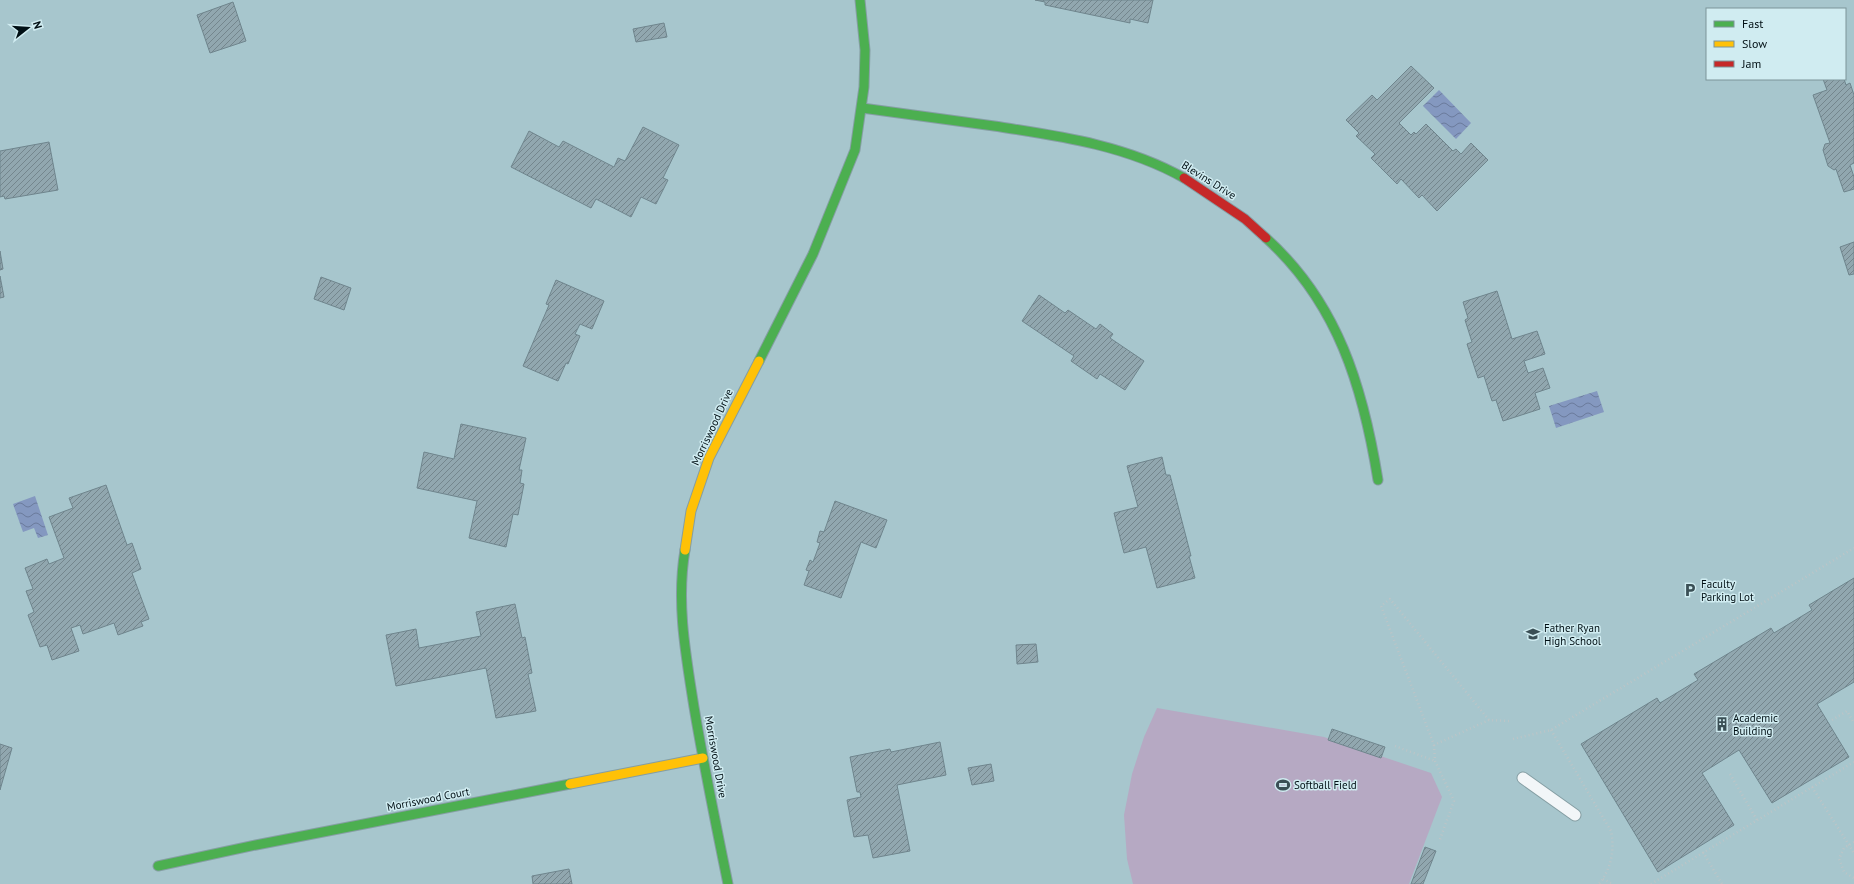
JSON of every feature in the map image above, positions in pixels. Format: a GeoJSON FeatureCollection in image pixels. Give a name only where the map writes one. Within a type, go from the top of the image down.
{"type":"FeatureCollection","features":[{"type":"Feature","properties":{"kind":"street","name":"Morriswood Drive"},"geometry":{"type":"LineString","coordinates":[[728,884],[703,758],[684,640],[682,567],[691,511],[708,458],[813,254],[834,205],[854,150],[862,108],[865,50],[860,0]]}},
{"type":"Feature","properties":{"kind":"street","name":"Blevins Drive"},"geometry":{"type":"LineString","coordinates":[[862,108],[1054,134],[1121,151],[1175,172],[1235,210],[1271,242],[1295,267],[1330,317],[1357,379],[1369,423],[1378,480]]}},
{"type":"Feature","properties":{"kind":"street","name":"Morriswood Court"},"geometry":{"type":"LineString","coordinates":[[158,866],[256,845],[703,758]]}},
{"type":"Feature","properties":{"kind":"lane"},"geometry":{"type":"LineString","coordinates":[[1524,778],[1575,815]]}},
{"type":"Feature","properties":{"kind":"path"},"geometry":{"type":"LineString","coordinates":[[1513,739],[1551,730],[1854,548]]}},
{"type":"Feature","properties":{"kind":"path"},"geometry":{"type":"LineString","coordinates":[[1439,842],[1454,800],[1435,761],[1434,745],[1381,606],[1390,599],[1489,720]]}},
{"type":"Feature","properties":{"kind":"path"},"geometry":{"type":"LineString","coordinates":[[1832,720],[1847,710],[1854,723]]}},
{"type":"Feature","properties":{"kind":"path"},"geometry":{"type":"LineString","coordinates":[[1434,745],[1489,720],[1509,721]]}},
{"type":"Feature","properties":{"kind":"path"},"geometry":{"type":"LineString","coordinates":[[1395,746],[1435,761]]}},
{"type":"Feature","properties":{"kind":"path"},"geometry":{"type":"LineString","coordinates":[[1650,884],[1854,762]]}},
{"type":"Feature","properties":{"kind":"path"},"geometry":{"type":"LineString","coordinates":[[1730,774],[1757,820]]}},
{"type":"Feature","properties":{"kind":"path"},"geometry":{"type":"LineString","coordinates":[[1812,787],[1854,853]]}},
{"type":"Feature","properties":{"kind":"path"},"geometry":{"type":"LineString","coordinates":[[1854,842],[1842,852],[1840,865],[1846,875],[1854,878]]}},
{"type":"Feature","properties":{"kind":"path"},"geometry":{"type":"LineString","coordinates":[[1703,852],[1722,884]]}},
{"type":"Feature","properties":{"kind":"path"},"geometry":{"type":"LineString","coordinates":[[1603,879],[1613,884]]}},
{"type":"Feature","properties":{"kind":"shaded area","name":"Softball Field"},"geometry":{"type":"Polygon","coordinates":[[[1157,708],[1324,737],[1431,773],[1442,797],[1409,884],[1133,884],[1127,859],[1124,815],[1132,774],[1144,737],[1157,708]]]}},
{"type":"Feature","properties":{"kind":"water"},"geometry":{"type":"Polygon","coordinates":[[[1439,90],[1471,123],[1456,139],[1423,106],[1439,90]]]}},
{"type":"Feature","properties":{"kind":"water"},"geometry":{"type":"Polygon","coordinates":[[[1597,391],[1604,412],[1556,428],[1549,406],[1597,391]]]}},
{"type":"Feature","properties":{"kind":"water"},"geometry":{"type":"Polygon","coordinates":[[[35,496],[48,535],[38,538],[34,528],[23,532],[13,504],[35,496]]]}},
{"type":"Feature","properties":{"kind":"building"},"geometry":{"type":"Polygon","coordinates":[[[1035,0],[1153,0],[1148,23],[1130,19],[1130,23],[1045,5],[1045,2],[1035,0]]]}},
{"type":"Feature","properties":{"kind":"building"},"geometry":{"type":"Polygon","coordinates":[[[233,2],[246,41],[210,53],[197,15],[233,2]]]}},
{"type":"Feature","properties":{"kind":"building"},"geometry":{"type":"Polygon","coordinates":[[[664,23],[667,37],[636,42],[633,29],[664,23]]]}},
{"type":"Feature","properties":{"kind":"building"},"geometry":{"type":"Polygon","coordinates":[[[1411,66],[1434,88],[1399,123],[1411,135],[1414,132],[1416,134],[1426,124],[1453,151],[1456,149],[1461,154],[1471,143],[1488,160],[1437,211],[1422,195],[1419,198],[1401,179],[1397,184],[1371,158],[1375,154],[1356,136],[1359,133],[1346,120],[1372,95],[1377,100],[1411,66]]]}},
{"type":"Feature","properties":{"kind":"building"},"geometry":{"type":"Polygon","coordinates":[[[1823,80],[1844,80],[1846,85],[1850,83],[1854,95],[1854,163],[1850,165],[1854,177],[1854,189],[1844,192],[1836,169],[1834,170],[1828,166],[1823,150],[1825,144],[1830,143],[1813,95],[1827,90],[1823,80]]]}},
{"type":"Feature","properties":{"kind":"building"},"geometry":{"type":"Polygon","coordinates":[[[643,127],[679,145],[663,178],[668,180],[656,204],[641,197],[631,217],[596,199],[591,208],[511,167],[529,131],[559,147],[563,141],[614,167],[618,158],[625,161],[643,127]]]}},
{"type":"Feature","properties":{"kind":"building"},"geometry":{"type":"Polygon","coordinates":[[[49,142],[58,190],[5,199],[4,196],[0,197],[0,151],[49,142]]]}},
{"type":"Feature","properties":{"kind":"building"},"geometry":{"type":"Polygon","coordinates":[[[1854,242],[1854,274],[1849,275],[1840,247],[1854,242]]]}},
{"type":"Feature","properties":{"kind":"building"},"geometry":{"type":"Polygon","coordinates":[[[0,251],[3,269],[0,270],[0,251]]]}},
{"type":"Feature","properties":{"kind":"building"},"geometry":{"type":"Polygon","coordinates":[[[0,276],[4,297],[0,298],[0,276]]]}},
{"type":"Feature","properties":{"kind":"building"},"geometry":{"type":"Polygon","coordinates":[[[321,277],[351,288],[344,310],[314,299],[321,277]]]}},
{"type":"Feature","properties":{"kind":"building"},"geometry":{"type":"Polygon","coordinates":[[[556,280],[604,301],[592,329],[580,324],[575,334],[580,336],[568,364],[566,363],[558,381],[523,366],[549,305],[546,304],[556,280]]]}},
{"type":"Feature","properties":{"kind":"building"},"geometry":{"type":"Polygon","coordinates":[[[1497,291],[1512,339],[1537,331],[1545,354],[1524,361],[1528,373],[1543,368],[1550,388],[1535,393],[1540,409],[1503,421],[1496,400],[1492,401],[1484,376],[1478,378],[1467,344],[1472,342],[1465,320],[1468,318],[1463,302],[1497,291]]]}},
{"type":"Feature","properties":{"kind":"building"},"geometry":{"type":"Polygon","coordinates":[[[1039,295],[1065,313],[1068,310],[1096,329],[1100,324],[1113,334],[1110,338],[1144,361],[1125,390],[1100,374],[1097,379],[1071,361],[1074,356],[1022,321],[1039,295]]]}},
{"type":"Feature","properties":{"kind":"building"},"geometry":{"type":"Polygon","coordinates":[[[461,424],[526,438],[519,470],[522,470],[520,483],[524,484],[518,515],[513,514],[506,547],[469,538],[477,501],[417,488],[424,452],[454,459],[461,424]]]}},
{"type":"Feature","properties":{"kind":"building"},"geometry":{"type":"Polygon","coordinates":[[[1162,457],[1166,475],[1170,475],[1191,556],[1189,556],[1195,578],[1157,588],[1146,547],[1124,553],[1114,513],[1138,507],[1127,466],[1162,457]]]}},
{"type":"Feature","properties":{"kind":"building"},"geometry":{"type":"Polygon","coordinates":[[[106,485],[127,545],[132,543],[141,569],[132,573],[149,619],[141,622],[143,626],[118,635],[114,623],[83,634],[80,625],[71,628],[79,651],[52,660],[47,645],[40,647],[28,615],[34,612],[26,591],[33,589],[25,568],[47,559],[49,564],[64,558],[49,517],[73,508],[69,498],[106,485]]]}},
{"type":"Feature","properties":{"kind":"building"},"geometry":{"type":"Polygon","coordinates":[[[835,501],[887,520],[876,548],[861,542],[841,598],[804,585],[809,571],[806,570],[810,560],[813,562],[820,543],[817,542],[820,531],[824,532],[835,501]]]}},
{"type":"Feature","properties":{"kind":"building","name":"Academic Building"},"geometry":{"type":"Polygon","coordinates":[[[1854,578],[1854,682],[1817,704],[1849,757],[1772,803],[1739,750],[1702,773],[1734,825],[1658,872],[1581,744],[1657,698],[1660,703],[1698,680],[1694,674],[1771,628],[1774,633],[1812,610],[1809,605],[1854,578]]]}},
{"type":"Feature","properties":{"kind":"building"},"geometry":{"type":"Polygon","coordinates":[[[515,604],[522,638],[525,637],[532,673],[528,674],[536,711],[496,718],[486,668],[396,686],[386,635],[416,629],[419,648],[481,636],[476,612],[515,604]]]}},
{"type":"Feature","properties":{"kind":"building"},"geometry":{"type":"Polygon","coordinates":[[[1036,644],[1038,662],[1017,664],[1016,645],[1036,644]]]}},
{"type":"Feature","properties":{"kind":"building"},"geometry":{"type":"Polygon","coordinates":[[[1332,729],[1385,747],[1381,758],[1328,740],[1332,729]]]}},
{"type":"Feature","properties":{"kind":"building"},"geometry":{"type":"Polygon","coordinates":[[[940,742],[946,775],[897,785],[910,851],[873,858],[868,835],[854,837],[847,800],[861,797],[860,792],[857,792],[850,757],[890,749],[891,752],[940,742]]]}},
{"type":"Feature","properties":{"kind":"building"},"geometry":{"type":"Polygon","coordinates":[[[0,744],[12,748],[0,790],[0,744]]]}},
{"type":"Feature","properties":{"kind":"building"},"geometry":{"type":"Polygon","coordinates":[[[991,764],[994,781],[972,785],[968,768],[991,764]]]}},
{"type":"Feature","properties":{"kind":"building"},"geometry":{"type":"Polygon","coordinates":[[[1425,847],[1436,851],[1423,884],[1411,884],[1425,847]]]}},
{"type":"Feature","properties":{"kind":"building"},"geometry":{"type":"Polygon","coordinates":[[[569,869],[572,884],[533,884],[532,876],[569,869]]]}},
{"type":"Feature","properties":{"kind":"traffic: fast"},"geometry":{"type":"LineString","coordinates":[[759,361],[813,254],[855,150],[864,87],[865,50],[860,0]]}},
{"type":"Feature","properties":{"kind":"traffic: fast"},"geometry":{"type":"LineString","coordinates":[[862,108],[994,126],[1092,143],[1139,157],[1184,178]]}},
{"type":"Feature","properties":{"kind":"traffic: fast"},"geometry":{"type":"LineString","coordinates":[[1266,238],[1291,263],[1312,290],[1329,319],[1343,348],[1355,380],[1364,412],[1378,480]]}},
{"type":"Feature","properties":{"kind":"traffic: fast"},"geometry":{"type":"LineString","coordinates":[[685,550],[681,590],[685,649],[710,796],[728,884]]}},
{"type":"Feature","properties":{"kind":"traffic: fast"},"geometry":{"type":"LineString","coordinates":[[158,866],[256,845],[570,784]]}},
{"type":"Feature","properties":{"kind":"traffic: slow"},"geometry":{"type":"LineString","coordinates":[[685,550],[691,511],[709,458],[759,361]]}},
{"type":"Feature","properties":{"kind":"traffic: slow"},"geometry":{"type":"LineString","coordinates":[[570,784],[703,758]]}},
{"type":"Feature","properties":{"kind":"traffic: jam"},"geometry":{"type":"LineString","coordinates":[[1184,178],[1245,219],[1266,238]]}},
{"type":"Feature","properties":{"kind":"place","name":"Faculty Parking Lot"},"geometry":{"type":"Point","coordinates":[1690,590]}},
{"type":"Feature","properties":{"kind":"place","name":"Father Ryan High School"},"geometry":{"type":"Point","coordinates":[1533,634]}},
{"type":"Feature","properties":{"kind":"place","name":"Academic Building"},"geometry":{"type":"Point","coordinates":[1722,724]}},
{"type":"Feature","properties":{"kind":"place","name":"Softball Field"},"geometry":{"type":"Point","coordinates":[1283,785]}}]}
